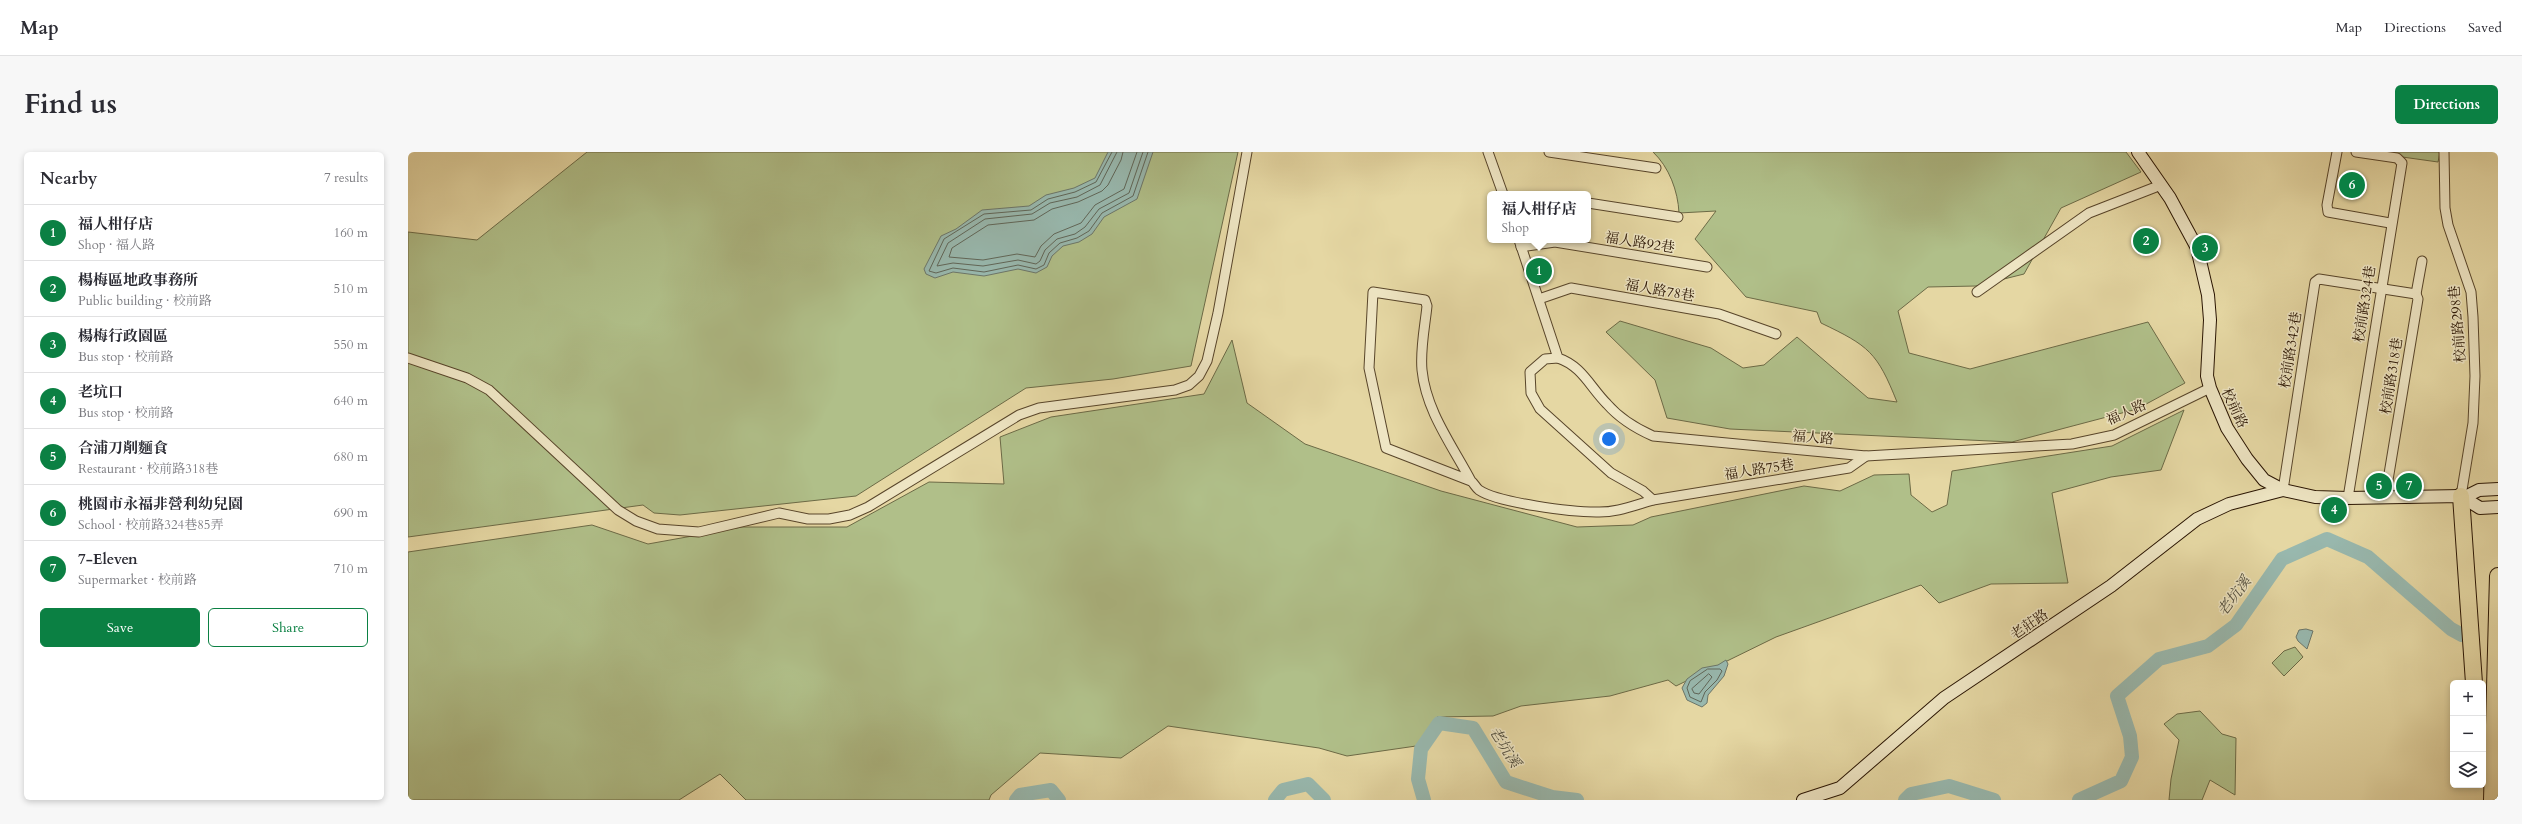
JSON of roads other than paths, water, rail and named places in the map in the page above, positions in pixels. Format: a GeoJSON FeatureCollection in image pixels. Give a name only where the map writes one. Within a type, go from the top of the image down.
{"type":"FeatureCollection","features":[{"type":"Feature","properties":{"kind":"highway"},"geometry":{"type":"LineString","coordinates":[[2463,497],[2474,680]]}},
{"type":"Feature","properties":{"kind":"highway"},"geometry":{"type":"LineString","coordinates":[[2492,800],[2498,576]]}},
{"type":"Feature","properties":{"kind":"highway"},"geometry":{"type":"LineString","coordinates":[[2481,788],[2482,800]]}},
{"type":"Feature","properties":{"kind":"street"},"geometry":{"type":"LineString","coordinates":[[408,358],[467,378],[488,390],[607,501],[636,522],[658,529],[699,532],[779,513],[808,519],[850,515],[868,507],[1019,415],[1039,408],[1175,390],[1189,385],[1199,376],[1207,361],[1218,313],[1247,152]]}},
{"type":"Feature","properties":{"kind":"street"},"geometry":{"type":"LineString","coordinates":[[1490,152],[1502,191]]}},
{"type":"Feature","properties":{"kind":"street"},"geometry":{"type":"LineString","coordinates":[[1549,152],[1656,168]]}},
{"type":"Feature","properties":{"kind":"street","name":"校前路"},"geometry":{"type":"LineString","coordinates":[[2138,152],[2161,185],[2197,248],[2203,269],[2210,320],[2207,376],[2210,388],[2227,428],[2246,459],[2264,480],[2282,490],[2309,496],[2348,498],[2463,497],[2479,490],[2498,489]]}},
{"type":"Feature","properties":{"kind":"street"},"geometry":{"type":"LineString","coordinates":[[2337,152],[2327,205],[2328,212],[2390,224]]}},
{"type":"Feature","properties":{"kind":"street","name":"校前路324巷"},"geometry":{"type":"LineString","coordinates":[[2348,498],[2401,159],[2356,152]]}},
{"type":"Feature","properties":{"kind":"street","name":"校前路298巷"},"geometry":{"type":"LineString","coordinates":[[2444,152],[2445,208],[2448,226],[2470,292],[2473,317],[2475,376],[2473,424],[2463,497]]}},
{"type":"Feature","properties":{"kind":"street"},"geometry":{"type":"LineString","coordinates":[[1978,292],[2089,213],[2161,185]]}},
{"type":"Feature","properties":{"kind":"street"},"geometry":{"type":"LineString","coordinates":[[1591,204],[1678,217]]}},
{"type":"Feature","properties":{"kind":"street","name":"福人路92巷"},"geometry":{"type":"LineString","coordinates":[[1520,244],[1538,243]]}},
{"type":"Feature","properties":{"kind":"street","name":"福人路92巷"},"geometry":{"type":"LineString","coordinates":[[1561,243],[1707,267]]}},
{"type":"Feature","properties":{"kind":"street"},"geometry":{"type":"LineString","coordinates":[[1520,244],[1558,358],[1545,360],[1530,372],[1531,393],[1540,409],[1611,473],[1643,491],[1653,500]]}},
{"type":"Feature","properties":{"kind":"street","name":"校前路318巷"},"geometry":{"type":"LineString","coordinates":[[2385,498],[2418,299],[2416,294],[2422,261]]}},
{"type":"Feature","properties":{"kind":"street","name":"校前路342巷"},"geometry":{"type":"LineString","coordinates":[[2282,490],[2315,282],[2318,279],[2380,289]]}},
{"type":"Feature","properties":{"kind":"street","name":"福人路78巷"},"geometry":{"type":"LineString","coordinates":[[1539,299],[1570,288],[1720,314],[1776,334]]}},
{"type":"Feature","properties":{"kind":"street"},"geometry":{"type":"LineString","coordinates":[[2380,289],[2416,294]]}},
{"type":"Feature","properties":{"kind":"street"},"geometry":{"type":"LineString","coordinates":[[1373,292],[1425,300],[1427,306],[1422,368],[1427,397],[1436,418],[1471,481],[1386,448],[1369,368],[1370,322],[1373,292]]}},
{"type":"Feature","properties":{"kind":"street","name":"福人路"},"geometry":{"type":"LineString","coordinates":[[1558,358],[1572,363],[1607,405],[1629,425],[1653,436],[1866,456],[2072,444],[2114,435],[2210,388]]}},
{"type":"Feature","properties":{"kind":"street","name":"福人路75巷"},"geometry":{"type":"LineString","coordinates":[[1471,481],[1479,490],[1520,502],[1597,512],[1622,509],[1653,500],[1849,468],[1866,456]]}},
{"type":"Feature","properties":{"kind":"street","name":"老莊路"},"geometry":{"type":"LineString","coordinates":[[1803,800],[1840,788],[1944,698],[2111,586],[2197,519],[2229,504],[2282,490]]}},
{"type":"Feature","properties":{"kind":"street"},"geometry":{"type":"LineString","coordinates":[[2463,497],[2480,508],[2498,507]]}},
{"type":"Feature","properties":{"kind":"water"},"geometry":{"type":"Polygon","coordinates":[[[1108,152],[1153,152],[1137,199],[1104,217],[1092,234],[1079,242],[1063,246],[1052,256],[1047,267],[1036,273],[1018,269],[984,276],[953,272],[935,278],[926,274],[924,269],[941,236],[956,229],[982,210],[1029,206],[1046,195],[1074,188],[1095,178],[1108,152]]]}},
{"type":"Feature","properties":{"kind":"water"},"geometry":{"type":"Polygon","coordinates":[[[2306,629],[2313,631],[2307,649],[2298,641],[2296,637],[2299,630],[2306,629]]]}},
{"type":"Feature","properties":{"kind":"water"},"geometry":{"type":"Polygon","coordinates":[[[1726,660],[1728,664],[1724,676],[1708,695],[1707,703],[1702,707],[1687,700],[1682,688],[1687,679],[1702,668],[1718,665],[1726,660]]]}},
{"type":"Feature","properties":{"kind":"waterway","name":"老坑溪"},"geometry":{"type":"LineString","coordinates":[[2079,800],[2121,781],[2132,757],[2130,736],[2117,696],[2159,659],[2208,646],[2236,625],[2282,559],[2327,539],[2368,557],[2451,629],[2462,635]]}},
{"type":"Feature","properties":{"kind":"waterway","name":"老坑溪"},"geometry":{"type":"LineString","coordinates":[[1424,800],[1418,779],[1421,749],[1439,723],[1473,728],[1506,782],[1552,797],[1577,800]]}},
{"type":"Feature","properties":{"kind":"waterway","name":"老坑溪"},"geometry":{"type":"LineString","coordinates":[[1275,800],[1283,790],[1308,784],[1324,800]]}},
{"type":"Feature","properties":{"kind":"waterway","name":"老坑溪"},"geometry":{"type":"LineString","coordinates":[[1905,800],[1911,794],[1949,786],[1994,800]]}},
{"type":"Feature","properties":{"kind":"waterway","name":"老坑溪"},"geometry":{"type":"LineString","coordinates":[[1016,800],[1020,795],[1051,790],[1059,800]]}},
{"type":"Feature","properties":{"kind":"place","name":"桃園市永福非營利幼兒園"},"geometry":{"type":"Point","coordinates":[2352,185]}},
{"type":"Feature","properties":{"kind":"place","name":"楊梅區地政事務所"},"geometry":{"type":"Point","coordinates":[2146,241]}},
{"type":"Feature","properties":{"kind":"place","name":"楊梅行政園區"},"geometry":{"type":"Point","coordinates":[2205,248]}},
{"type":"Feature","properties":{"kind":"place","name":"福人柑仔店"},"geometry":{"type":"Point","coordinates":[1539,271]}},
{"type":"Feature","properties":{"kind":"place","name":"合浦刀削麵食"},"geometry":{"type":"Point","coordinates":[2379,486]}},
{"type":"Feature","properties":{"kind":"place","name":"7-Eleven"},"geometry":{"type":"Point","coordinates":[2409,486]}},
{"type":"Feature","properties":{"kind":"place","name":"老坑口"},"geometry":{"type":"Point","coordinates":[2334,510]}}]}
